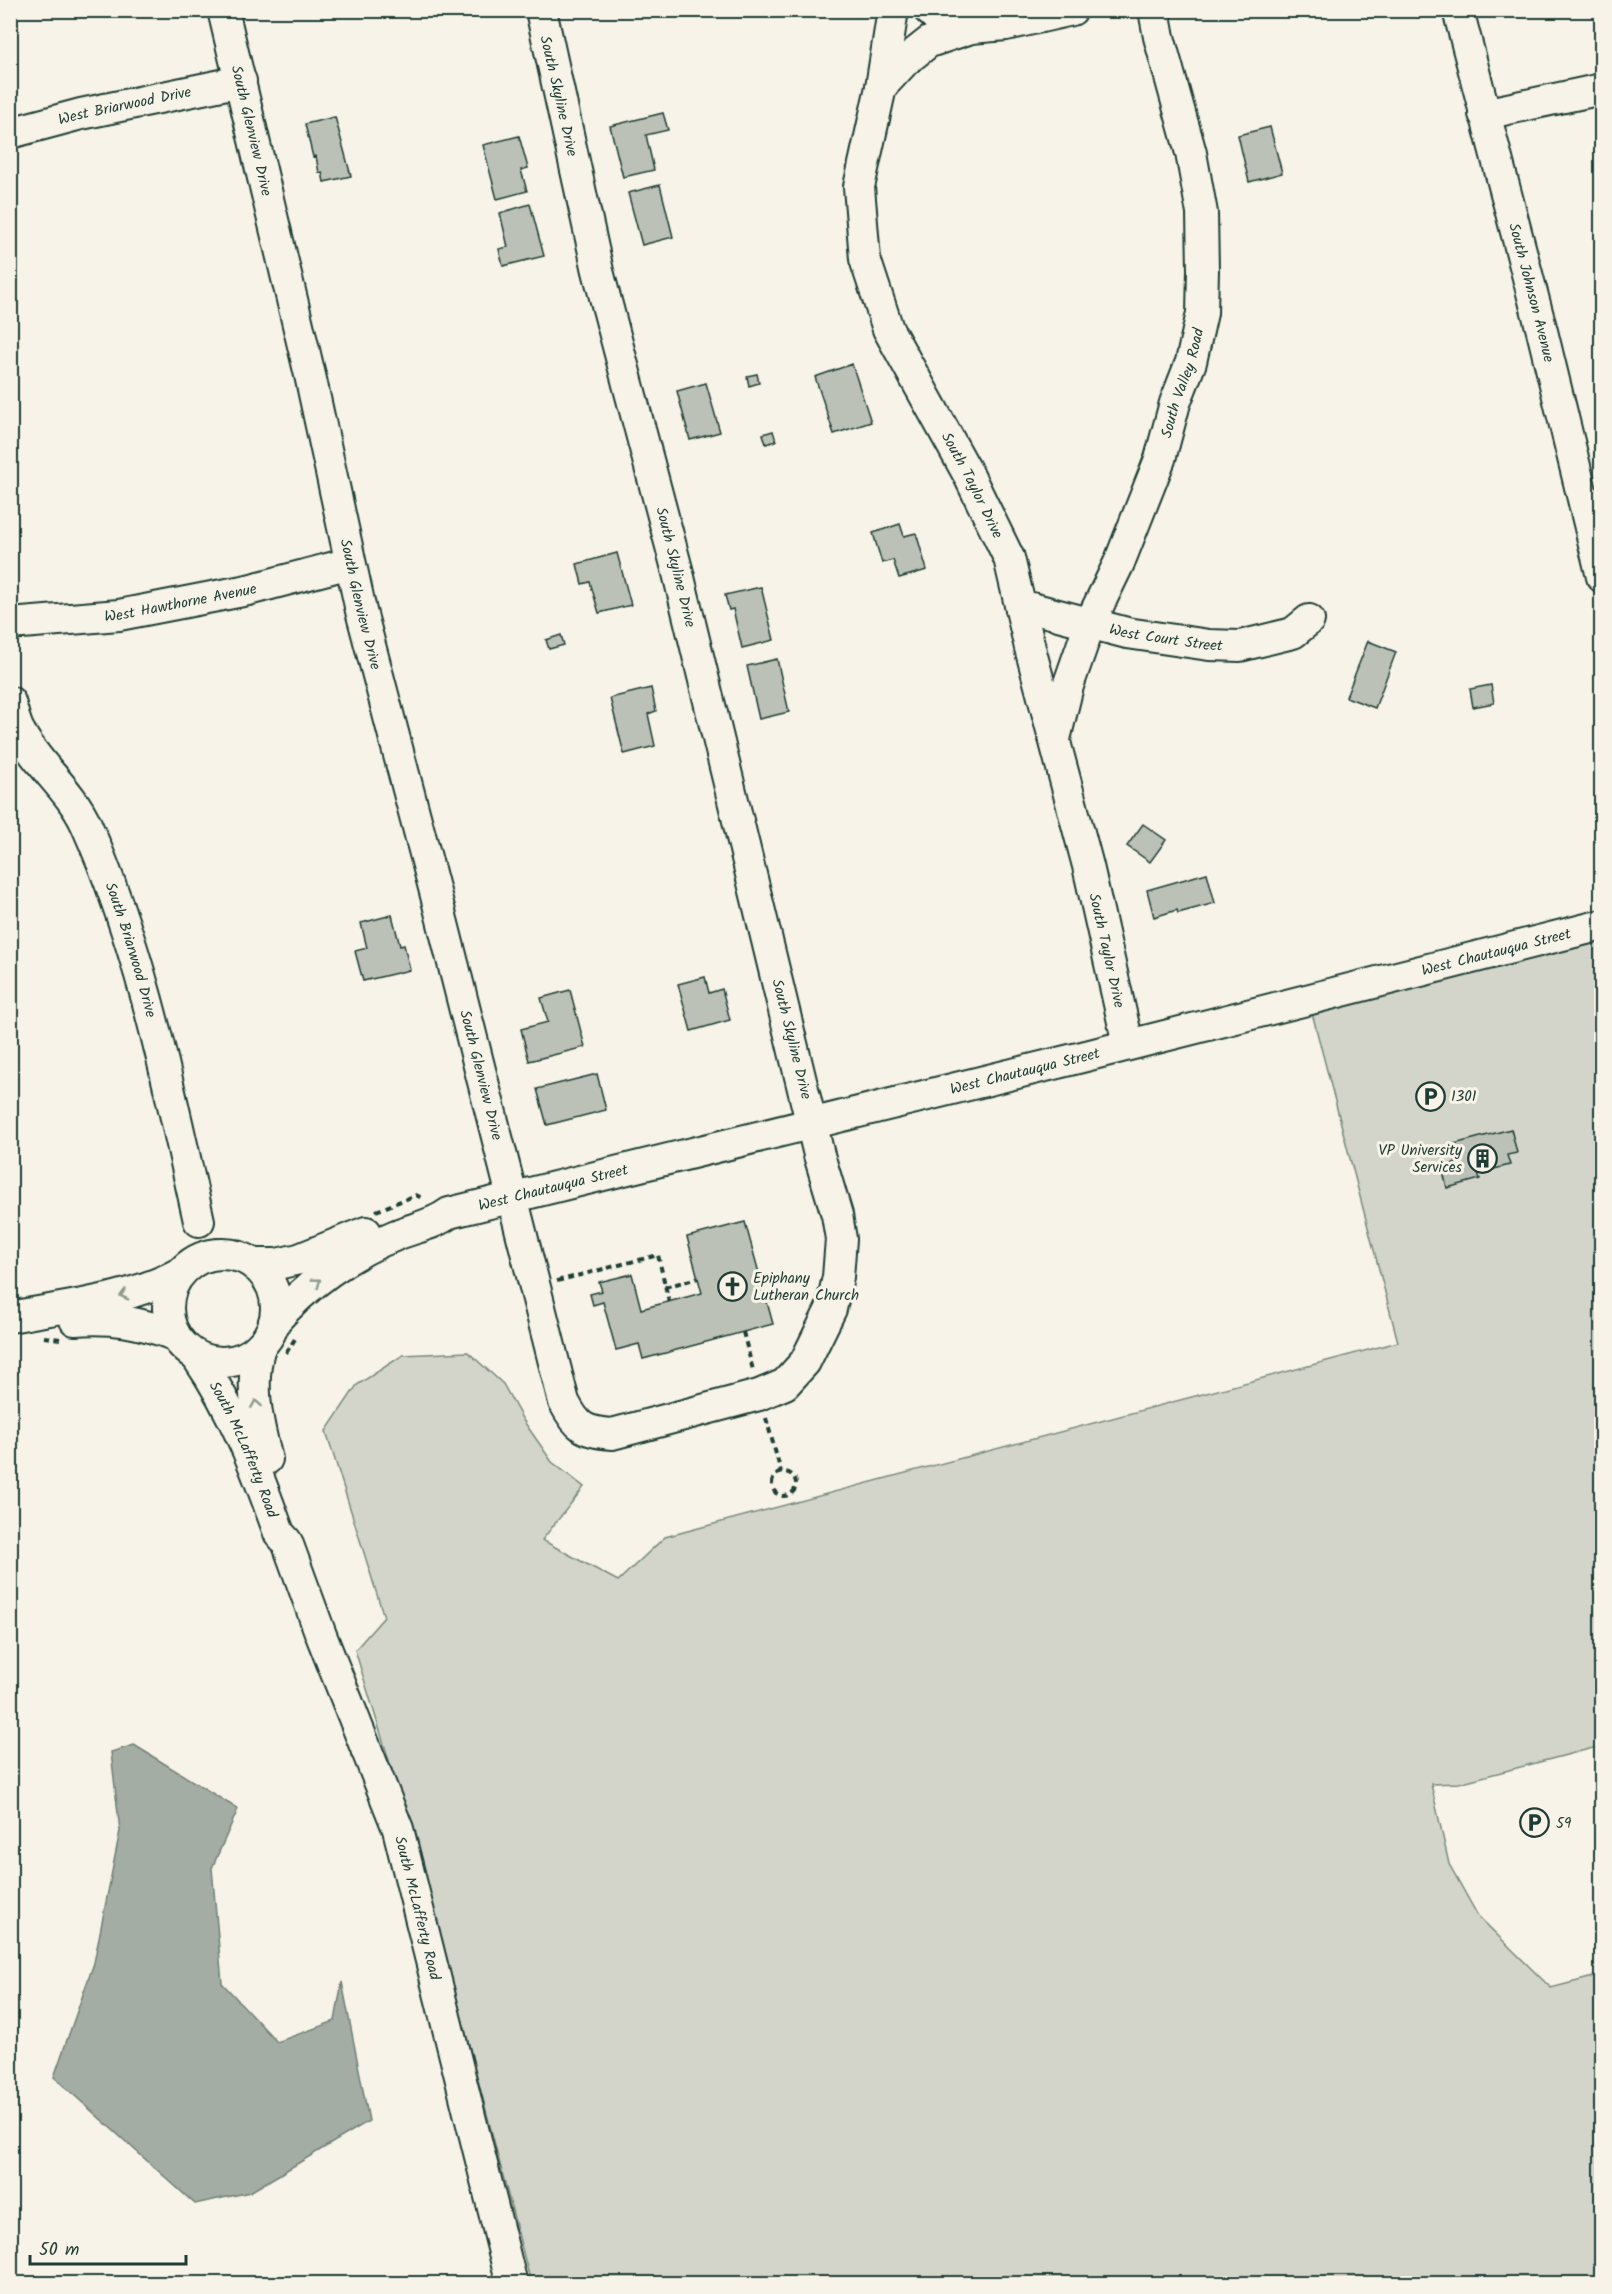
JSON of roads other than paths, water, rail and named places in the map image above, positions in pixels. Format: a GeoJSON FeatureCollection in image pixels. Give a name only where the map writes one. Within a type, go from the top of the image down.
{"type":"FeatureCollection","features":[{"type":"Feature","properties":{"kind":"street","name":"South Glenview Drive"},"geometry":{"type":"LineString","coordinates":[[223,10],[242,81],[310,375],[350,563],[564,1402],[571,1417],[581,1427],[590,1432],[612,1434],[759,1395]]}},
{"type":"Feature","properties":{"kind":"street","name":"South Skyline Drive"},"geometry":{"type":"LineString","coordinates":[[541,10],[598,271],[677,569],[841,1239],[838,1277],[831,1309],[805,1362],[785,1384],[759,1395]]}},
{"type":"Feature","properties":{"kind":"street","name":"South Taylor Drive"},"geometry":{"type":"LineString","coordinates":[[892,10],[881,87],[859,188],[865,259],[888,329],[968,474],[1010,558],[1020,605],[1088,866],[1128,1044]]}},
{"type":"Feature","properties":{"kind":"street"},"geometry":{"type":"LineString","coordinates":[[929,10],[940,20],[971,28]]}},
{"type":"Feature","properties":{"kind":"street"},"geometry":{"type":"LineString","coordinates":[[881,87],[905,61],[929,42],[971,28],[1006,25],[1072,10]]}},
{"type":"Feature","properties":{"kind":"street","name":"South Valley Road"},"geometry":{"type":"LineString","coordinates":[[1055,741],[1068,686],[1090,623],[1119,563],[1160,459],[1175,403],[1191,362],[1202,313],[1202,213],[1191,153],[1159,37],[1154,10]]}},
{"type":"Feature","properties":{"kind":"street","name":"South Johnson Avenue"},"geometry":{"type":"LineString","coordinates":[[1458,10],[1596,531],[1602,577]]}},
{"type":"Feature","properties":{"kind":"street","name":"West Briarwood Drive"},"geometry":{"type":"LineString","coordinates":[[10,133],[81,114],[242,81]]}},
{"type":"Feature","properties":{"kind":"street"},"geometry":{"type":"LineString","coordinates":[[1484,114],[1602,89]]}},
{"type":"Feature","properties":{"kind":"street","name":"West Hawthorne Avenue"},"geometry":{"type":"LineString","coordinates":[[10,624],[118,615],[248,590],[350,563]]}},
{"type":"Feature","properties":{"kind":"street","name":"West Court Street"},"geometry":{"type":"LineString","coordinates":[[1020,605],[1126,633],[1190,644],[1240,646],[1293,633],[1309,620]]}},
{"type":"Feature","properties":{"kind":"street","name":"South Briarwood Drive"},"geometry":{"type":"LineString","coordinates":[[10,702],[19,731],[40,762],[66,790],[85,823],[117,903],[161,1050],[199,1221]]}},
{"type":"Feature","properties":{"kind":"street","name":"West Chautauqua Street"},"geometry":{"type":"LineString","coordinates":[[197,1357],[215,1362],[232,1361],[246,1357],[280,1340],[300,1296],[351,1258],[394,1236],[440,1220],[449,1213],[1602,925]]}},
{"type":"Feature","properties":{"kind":"street","name":"West Chautauqua Street"},"geometry":{"type":"LineString","coordinates":[[14,1326],[152,1287],[178,1274],[194,1260],[214,1253],[236,1255],[255,1264],[299,1260],[360,1234],[403,1219],[435,1210],[449,1213]]}},
{"type":"Feature","properties":{"kind":"street"},"geometry":{"type":"LineString","coordinates":[[255,1264],[267,1277],[274,1293],[280,1340]]}},
{"type":"Feature","properties":{"kind":"street"},"geometry":{"type":"LineString","coordinates":[[178,1274],[170,1290],[167,1304],[169,1322],[174,1335],[186,1349],[197,1357]]}},
{"type":"Feature","properties":{"kind":"street"},"geometry":{"type":"LineString","coordinates":[[14,1326],[68,1320],[116,1319],[154,1327],[174,1335]]}},
{"type":"Feature","properties":{"kind":"street","name":"South McLafferty Road"},"geometry":{"type":"LineString","coordinates":[[280,1340],[254,1373],[254,1401],[266,1456],[288,1529],[287,1542]]}},
{"type":"Feature","properties":{"kind":"street","name":"South McLafferty Road"},"geometry":{"type":"LineString","coordinates":[[197,1357],[220,1391],[236,1422],[279,1533],[287,1542],[321,1635],[398,1829],[512,2283]]}},
{"type":"Feature","properties":{"kind":"place","name":"1301"},"geometry":{"type":"Point","coordinates":[1430,1096]}},
{"type":"Feature","properties":{"kind":"place","name":"VP University Services"},"geometry":{"type":"Point","coordinates":[1483,1159]}},
{"type":"Feature","properties":{"kind":"place","name":"Epiphany Lutheran Church"},"geometry":{"type":"Point","coordinates":[732,1287]}},
{"type":"Feature","properties":{"kind":"place","name":"59"},"geometry":{"type":"Point","coordinates":[1535,1823]}}]}
